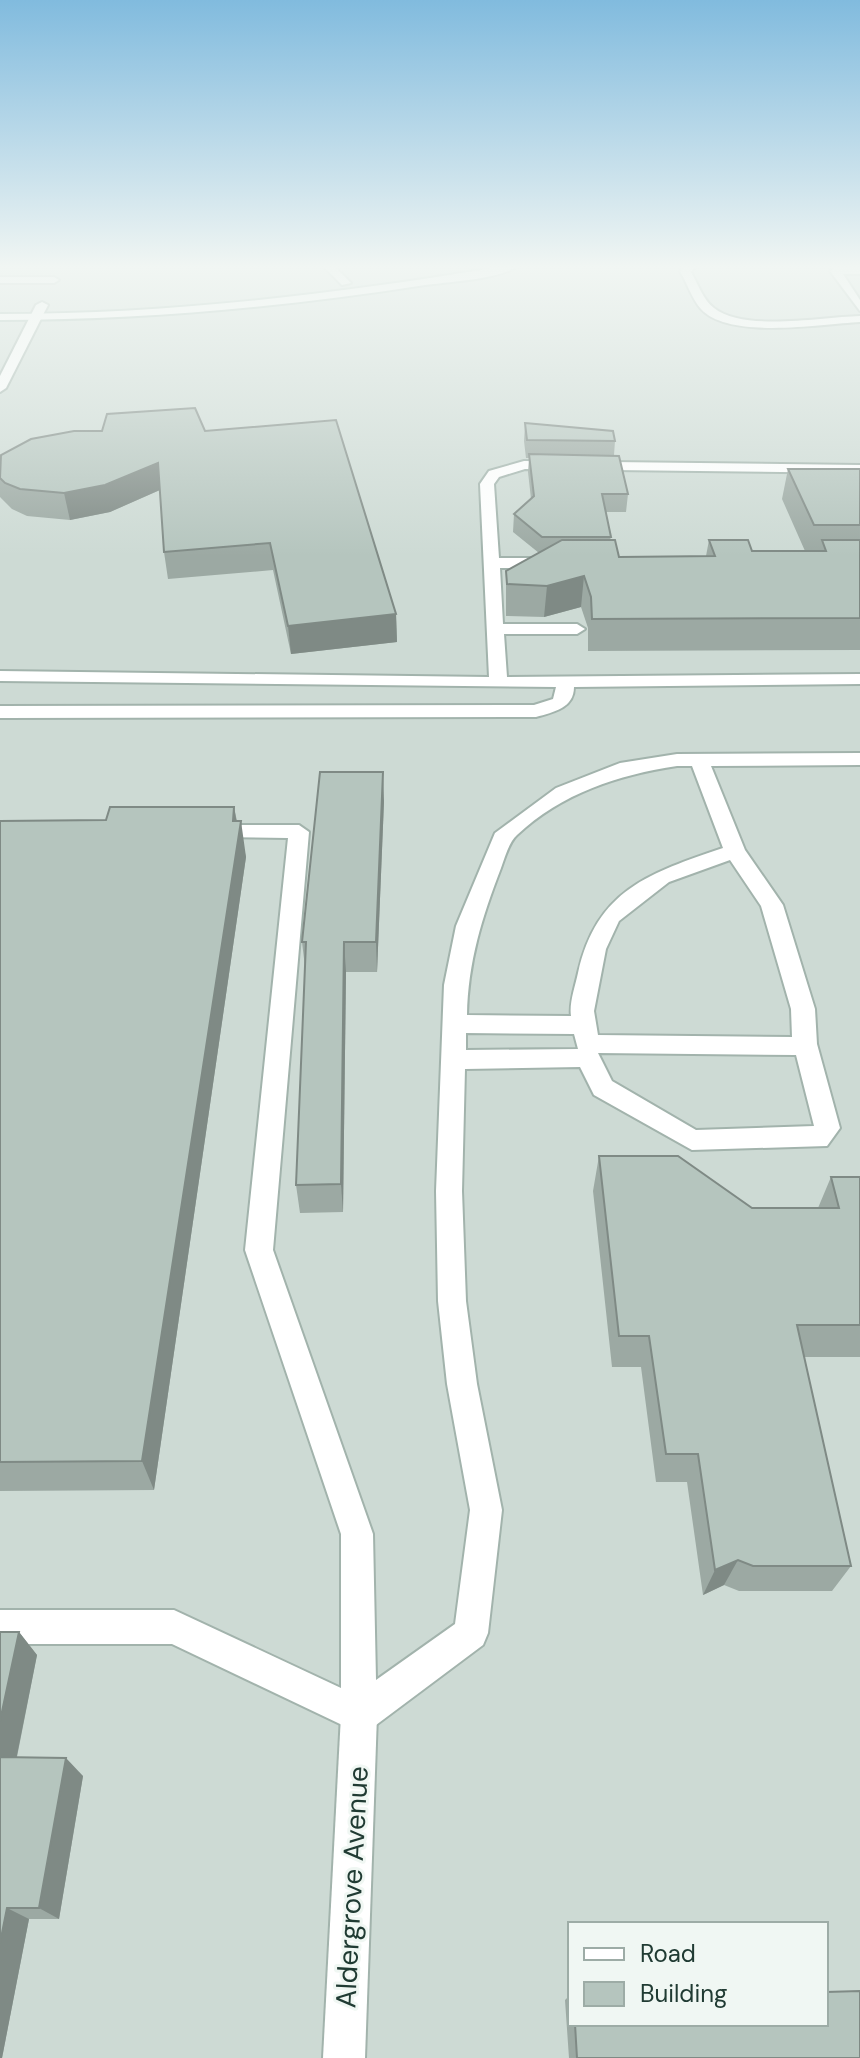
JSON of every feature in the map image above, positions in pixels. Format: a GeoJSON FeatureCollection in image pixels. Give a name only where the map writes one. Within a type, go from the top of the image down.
{"type":"FeatureCollection","features":[{"type":"Feature","properties":{"kind":"main road"},"geometry":{"type":"LineString","coordinates":[[0,388],[4,374]]}},
{"type":"Feature","properties":{"kind":"main road"},"geometry":{"type":"LineString","coordinates":[[498,682],[487,484],[494,474],[524,465],[860,469]]}},
{"type":"Feature","properties":{"kind":"main road"},"geometry":{"type":"LineString","coordinates":[[492,563],[570,563]]}},
{"type":"Feature","properties":{"kind":"main road"},"geometry":{"type":"LineString","coordinates":[[496,629],[577,629]]}},
{"type":"Feature","properties":{"kind":"main road"},"geometry":{"type":"LineString","coordinates":[[0,676],[498,682],[860,679]]}},
{"type":"Feature","properties":{"kind":"main road"},"geometry":{"type":"LineString","coordinates":[[0,712],[536,711],[559,703],[565,696],[565,682]]}},
{"type":"Feature","properties":{"kind":"main road"},"geometry":{"type":"LineString","coordinates":[[0,1627],[174,1627],[359,1715],[471,1633],[486,1510],[462,1384],[452,1301],[449,1191],[456,985],[467,926],[505,833],[563,792],[620,769],[699,760],[860,759]]}},
{"type":"Feature","properties":{"kind":"main road"},"geometry":{"type":"LineString","coordinates":[[699,760],[735,851],[772,905],[803,1009],[805,1044],[827,1128],[818,1139],[692,1140],[603,1088],[587,1042],[582,1011],[595,949],[610,917],[661,877],[735,851]]}},
{"type":"Feature","properties":{"kind":"main road","name":"Aldergrove Avenue"},"geometry":{"type":"LineString","coordinates":[[189,830],[299,832],[259,1250],[357,1534],[359,1715],[344,2058]]}},
{"type":"Feature","properties":{"kind":"main road"},"geometry":{"type":"LineString","coordinates":[[455,1024],[587,1042],[805,1044]]}},
{"type":"Feature","properties":{"kind":"main road"},"geometry":{"type":"LineString","coordinates":[[453,1060],[587,1042]]}},
{"type":"Feature","properties":{"kind":"shaded area"},"geometry":{"type":"Polygon","coordinates":[[[0,364],[860,364],[860,2058],[0,2058],[0,364]]]}},
{"type":"Feature","properties":{"kind":"building"},"geometry":{"type":"Polygon","coordinates":[[[195,408],[205,431],[336,420],[396,614],[288,626],[270,543],[164,552],[158,463],[105,485],[64,493],[20,489],[0,478],[1,455],[31,439],[74,431],[102,431],[107,414],[195,408]]]}},
{"type":"Feature","properties":{"kind":"building"},"geometry":{"type":"Polygon","coordinates":[[[525,423],[613,431],[615,441],[527,440],[525,423]]]}},
{"type":"Feature","properties":{"kind":"building"},"geometry":{"type":"Polygon","coordinates":[[[529,454],[619,456],[628,494],[602,494],[611,537],[542,537],[514,514],[534,496],[529,454]]]}},
{"type":"Feature","properties":{"kind":"building"},"geometry":{"type":"Polygon","coordinates":[[[788,469],[860,469],[860,525],[814,525],[788,469]]]}},
{"type":"Feature","properties":{"kind":"building"},"geometry":{"type":"Polygon","coordinates":[[[562,540],[615,540],[619,557],[715,556],[709,540],[748,540],[752,551],[826,551],[822,540],[860,540],[860,618],[592,619],[591,597],[584,576],[547,586],[507,584],[506,571],[562,540]]]}},
{"type":"Feature","properties":{"kind":"building"},"geometry":{"type":"Polygon","coordinates":[[[320,772],[383,772],[376,942],[344,942],[341,1184],[296,1185],[306,942],[302,942],[320,772]]]}},
{"type":"Feature","properties":{"kind":"building"},"geometry":{"type":"Polygon","coordinates":[[[110,807],[234,807],[233,821],[241,821],[142,1461],[0,1462],[0,821],[106,820],[110,807]]]}},
{"type":"Feature","properties":{"kind":"building"},"geometry":{"type":"Polygon","coordinates":[[[599,1156],[678,1156],[752,1208],[839,1208],[831,1177],[860,1177],[860,1325],[797,1325],[851,1566],[753,1566],[738,1560],[715,1570],[698,1454],[666,1454],[649,1336],[619,1336],[599,1156]]]}},
{"type":"Feature","properties":{"kind":"building"},"geometry":{"type":"Polygon","coordinates":[[[0,1632],[19,1632],[0,1721],[0,1632]]]}},
{"type":"Feature","properties":{"kind":"building"},"geometry":{"type":"Polygon","coordinates":[[[0,1757],[66,1758],[39,1908],[7,1908],[0,1943],[0,1757]]]}},
{"type":"Feature","properties":{"kind":"building"},"geometry":{"type":"Polygon","coordinates":[[[860,1991],[860,2058],[577,2058],[575,2026],[828,2026],[828,1992],[860,1991]]]}}]}
